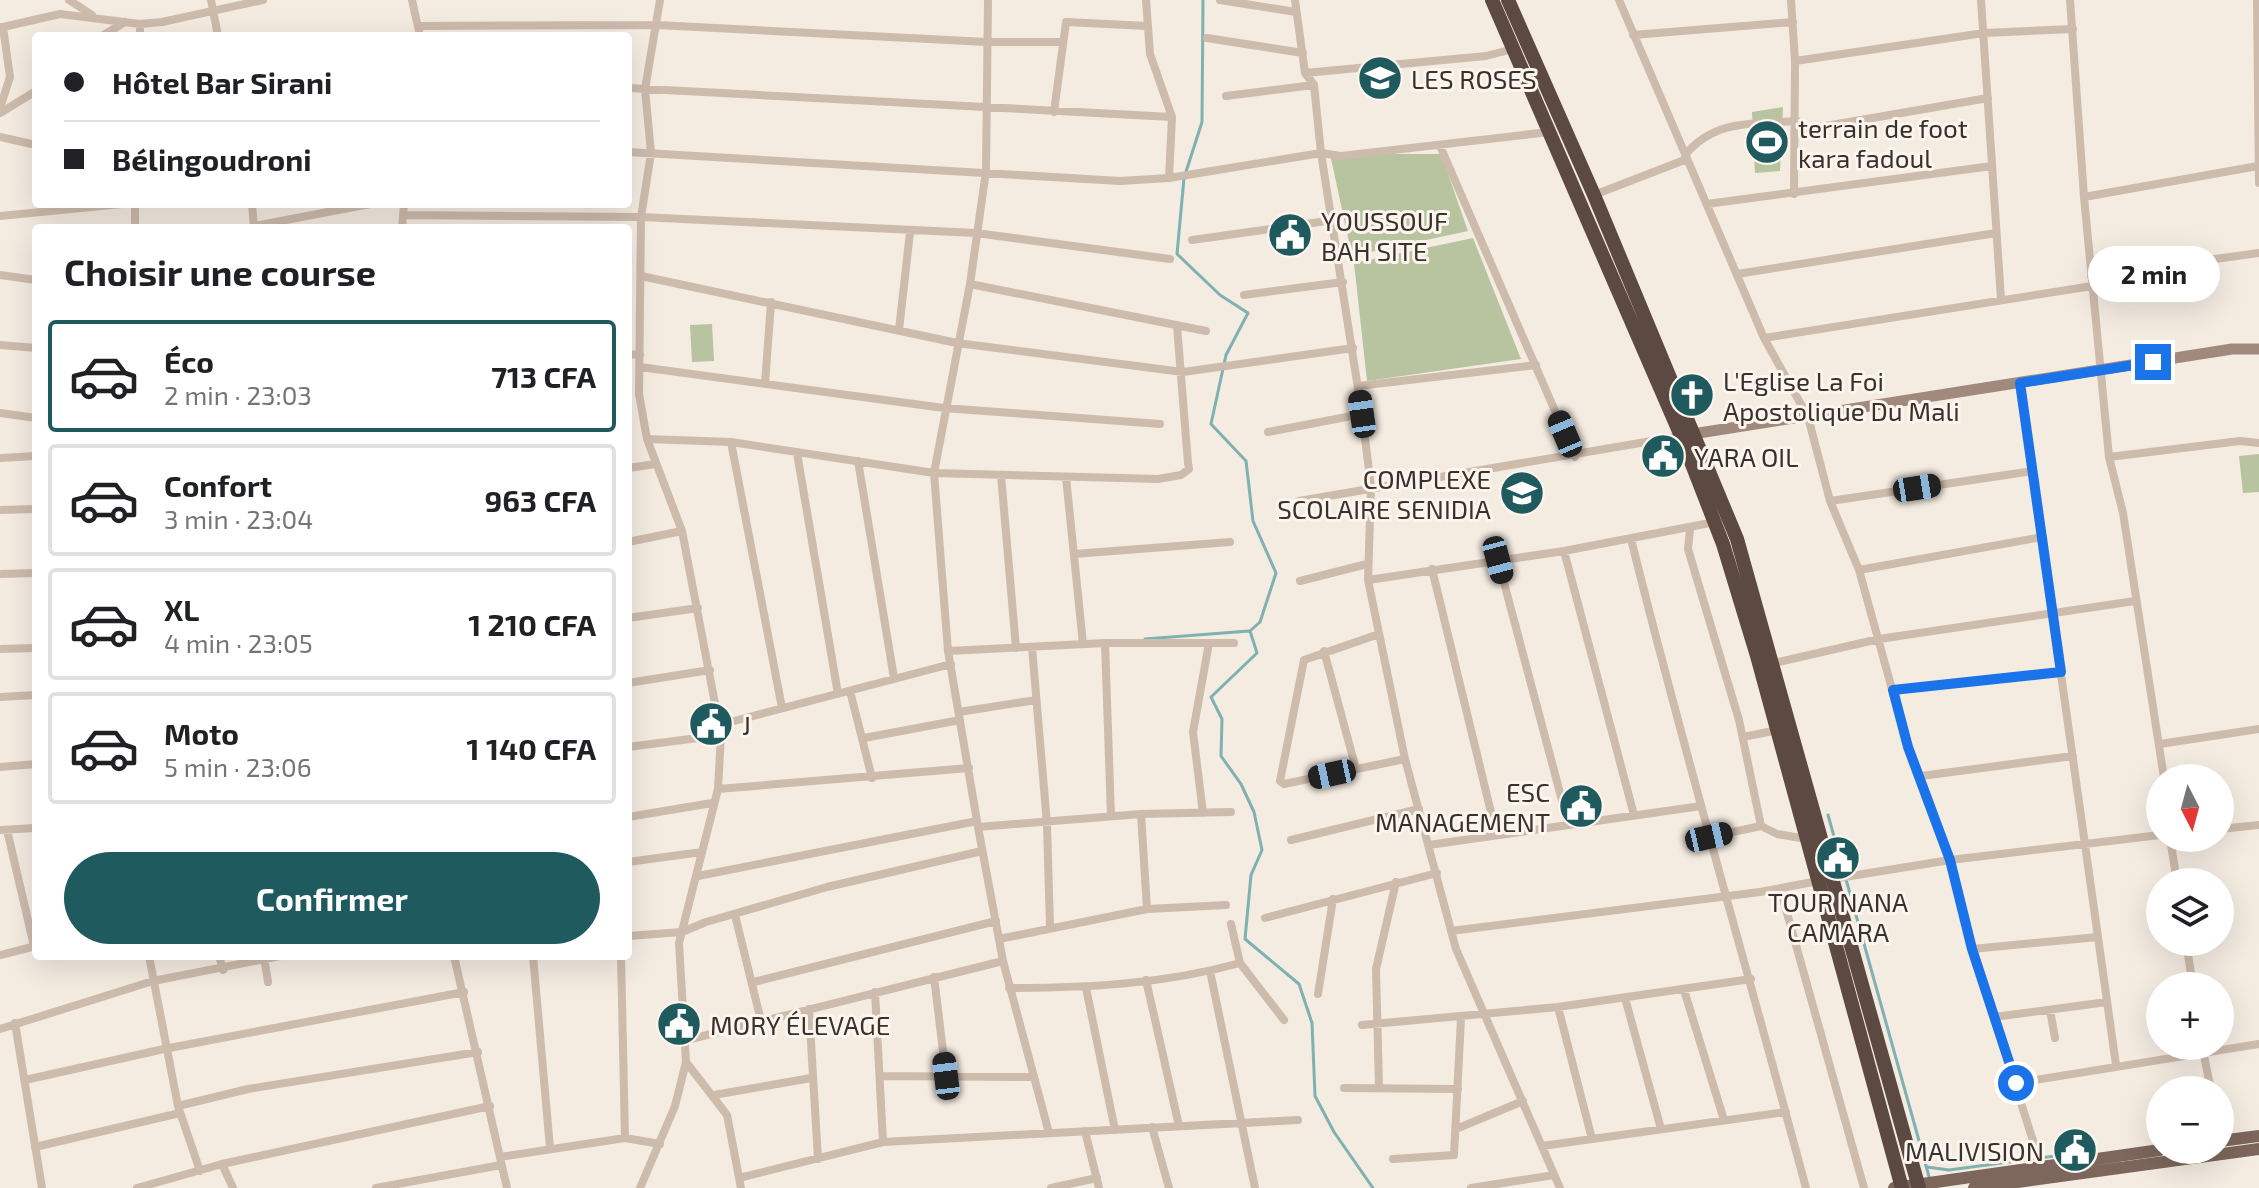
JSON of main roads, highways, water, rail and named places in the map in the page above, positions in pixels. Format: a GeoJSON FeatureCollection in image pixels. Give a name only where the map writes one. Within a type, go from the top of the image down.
{"type":"FeatureCollection","features":[{"type":"Feature","properties":{"kind":"highway"},"geometry":{"type":"LineString","coordinates":[[1492,0],[1549,132],[1737,539],[1774,663],[1899,1188]]}},
{"type":"Feature","properties":{"kind":"highway"},"geometry":{"type":"LineString","coordinates":[[1508,0],[1594,195],[1688,435],[1778,730],[1808,840],[1826,880],[1919,1186]]}},
{"type":"Feature","properties":{"kind":"main road"},"geometry":{"type":"LineString","coordinates":[[2234,1141],[2259,1136]]}},
{"type":"Feature","properties":{"kind":"main road"},"geometry":{"type":"LineString","coordinates":[[2234,1145],[2259,1149]]}},
{"type":"Feature","properties":{"kind":"main road"},"geometry":{"type":"LineString","coordinates":[[1974,1188],[2146,1153]]}},
{"type":"Feature","properties":{"kind":"main road"},"geometry":{"type":"LineString","coordinates":[[2042,1172],[2146,1155]]}},
{"type":"Feature","properties":{"kind":"main road"},"geometry":{"type":"LineString","coordinates":[[1899,1188],[2017,1180]]}},
{"type":"Feature","properties":{"kind":"waterway"},"geometry":{"type":"LineString","coordinates":[[1203,0],[1202,122],[1184,178],[1177,254],[1220,295],[1248,313],[1226,355],[1211,424],[1246,461],[1253,521],[1276,573],[1260,622],[1250,631],[1257,653],[1211,697],[1222,719],[1221,756],[1241,784],[1254,812],[1262,850],[1251,875],[1245,939],[1299,984],[1312,1023],[1315,1096],[1334,1132],[1373,1188]]}},
{"type":"Feature","properties":{"kind":"waterway"},"geometry":{"type":"LineString","coordinates":[[1145,639],[1249,631]]}},
{"type":"Feature","properties":{"kind":"waterway"},"geometry":{"type":"LineString","coordinates":[[1828,815],[1930,1180]]}},
{"type":"Feature","properties":{"kind":"waterway"},"geometry":{"type":"LineString","coordinates":[[1927,1167],[1949,1170],[2070,1154]]}},
{"type":"Feature","properties":{"kind":"place","name":"LES ROSES"},"geometry":{"type":"Point","coordinates":[1380,78]}},
{"type":"Feature","properties":{"kind":"place","name":"terrain de foot kara fadoul"},"geometry":{"type":"Point","coordinates":[1767,142]}},
{"type":"Feature","properties":{"kind":"place","name":"YOUSSOUF BAH SITE"},"geometry":{"type":"Point","coordinates":[1290,235]}},
{"type":"Feature","properties":{"kind":"place","name":"L'Eglise La Foi Apostolique Du Mali"},"geometry":{"type":"Point","coordinates":[1692,395]}},
{"type":"Feature","properties":{"kind":"place","name":"YARA OIL"},"geometry":{"type":"Point","coordinates":[1663,456]}},
{"type":"Feature","properties":{"kind":"place","name":"COMPLEXE SCOLAIRE SENIDIA"},"geometry":{"type":"Point","coordinates":[1522,493]}},
{"type":"Feature","properties":{"kind":"place","name":"J"},"geometry":{"type":"Point","coordinates":[711,724]}},
{"type":"Feature","properties":{"kind":"place","name":"ESC MANAGEMENT"},"geometry":{"type":"Point","coordinates":[1581,806]}},
{"type":"Feature","properties":{"kind":"place","name":"TOUR NANA CAMARA"},"geometry":{"type":"Point","coordinates":[1838,858]}},
{"type":"Feature","properties":{"kind":"place","name":"MORY ÉLEVAGE"},"geometry":{"type":"Point","coordinates":[679,1024]}},
{"type":"Feature","properties":{"kind":"place","name":"MALIVISION"},"geometry":{"type":"Point","coordinates":[2075,1150]}}]}
